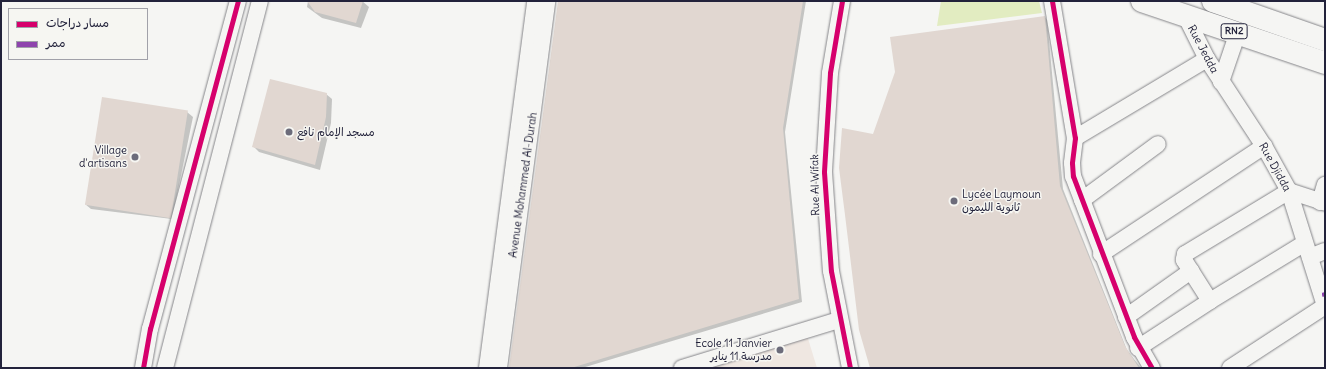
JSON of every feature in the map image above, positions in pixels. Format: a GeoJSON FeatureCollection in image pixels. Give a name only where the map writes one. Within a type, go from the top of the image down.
{"type":"FeatureCollection","features":[{"type":"Feature","properties":{"kind":"highway","name":"RN2"},"geometry":{"type":"LineString","coordinates":[[1142,1],[1325,62]]}},
{"type":"Feature","properties":{"kind":"highway","name":"RN2"},"geometry":{"type":"LineString","coordinates":[[1214,1],[1325,40]]}},
{"type":"Feature","properties":{"kind":"street"},"geometry":{"type":"LineString","coordinates":[[143,368],[150,329],[238,1]]}},
{"type":"Feature","properties":{"kind":"street"},"geometry":{"type":"LineString","coordinates":[[165,368],[260,1]]}},
{"type":"Feature","properties":{"kind":"street","name":"Avenue Mohammed Al-Durah"},"geometry":{"type":"LineString","coordinates":[[487,368],[538,11],[547,1]]}},
{"type":"Feature","properties":{"kind":"street","name":"Rue Al Wifak"},"geometry":{"type":"LineString","coordinates":[[842,1],[830,73],[824,172],[826,222],[839,320],[850,368]]}},
{"type":"Feature","properties":{"kind":"street"},"geometry":{"type":"LineString","coordinates":[[1052,1],[1075,138],[1072,163],[1082,200],[1101,254],[1138,348],[1152,368]]}},
{"type":"Feature","properties":{"kind":"street","name":"Avenue Mohammed Al-Durah"},"geometry":{"type":"LineString","coordinates":[[498,368],[538,11]]}},
{"type":"Feature","properties":{"kind":"street","name":"Rue Jedda"},"geometry":{"type":"LineString","coordinates":[[1185,15],[1207,59],[1222,82]]}},
{"type":"Feature","properties":{"kind":"street"},"geometry":{"type":"LineString","coordinates":[[1222,82],[1238,32]]}},
{"type":"Feature","properties":{"kind":"street"},"geometry":{"type":"LineString","coordinates":[[1075,138],[1207,59]]}},
{"type":"Feature","properties":{"kind":"street","name":"Rue Djidda"},"geometry":{"type":"LineString","coordinates":[[1222,82],[1264,146],[1289,191],[1324,300]]}},
{"type":"Feature","properties":{"kind":"street"},"geometry":{"type":"LineString","coordinates":[[1082,200],[1158,144]]}},
{"type":"Feature","properties":{"kind":"street"},"geometry":{"type":"LineString","coordinates":[[1101,254],[1264,146]]}},
{"type":"Feature","properties":{"kind":"street"},"geometry":{"type":"LineString","coordinates":[[1210,302],[1184,260],[1185,254],[1289,191],[1323,203],[1325,185]]}},
{"type":"Feature","properties":{"kind":"street"},"geometry":{"type":"LineString","coordinates":[[1138,348],[1210,302],[1307,250],[1325,252]]}},
{"type":"Feature","properties":{"kind":"street"},"geometry":{"type":"LineString","coordinates":[[1126,317],[1191,271]]}},
{"type":"Feature","properties":{"kind":"street"},"geometry":{"type":"LineString","coordinates":[[1230,368],[1324,300]]}},
{"type":"Feature","properties":{"kind":"street"},"geometry":{"type":"LineString","coordinates":[[682,368],[839,320]]}},
{"type":"Feature","properties":{"kind":"shaded area","name":"Ecole 11 Janvier مدرسة 11 يناير"},"geometry":{"type":"Polygon","coordinates":[[[806,332],[817,368],[692,368],[806,332]]]}},
{"type":"Feature","properties":{"kind":"green space"},"geometry":{"type":"Polygon","coordinates":[[[941,1],[1039,1],[1042,13],[937,26],[941,1]]]}},
{"type":"Feature","properties":{"kind":"building"},"geometry":{"type":"Polygon","coordinates":[[[307,1],[363,1],[356,23],[315,12],[307,1]]]}},
{"type":"Feature","properties":{"kind":"building"},"geometry":{"type":"Polygon","coordinates":[[[558,1],[803,1],[783,128],[799,299],[571,368],[509,368],[558,1]]]}},
{"type":"Feature","properties":{"kind":"building","name":"Lycée Laymoun ثانوية الليمون"},"geometry":{"type":"Polygon","coordinates":[[[1045,16],[1060,186],[1125,346],[1139,368],[870,368],[859,330],[839,168],[842,128],[873,134],[895,72],[890,37],[1045,16]]]}},
{"type":"Feature","properties":{"kind":"building","name":"مسجد الإمام نافع"},"geometry":{"type":"Polygon","coordinates":[[[270,79],[327,93],[326,117],[315,165],[252,147],[270,79]]]}},
{"type":"Feature","properties":{"kind":"building","name":"Village d'artisans"},"geometry":{"type":"Polygon","coordinates":[[[102,97],[188,111],[171,218],[85,205],[102,97]]]}},
{"type":"Feature","properties":{"kind":"cycle path"},"geometry":{"type":"LineString","coordinates":[[143,368],[150,329],[238,1]]}},
{"type":"Feature","properties":{"kind":"cycle path"},"geometry":{"type":"LineString","coordinates":[[842,1],[830,73],[824,172],[831,271],[850,368]]}},
{"type":"Feature","properties":{"kind":"cycle path"},"geometry":{"type":"LineString","coordinates":[[1052,1],[1075,138],[1072,163],[1073,176],[1134,337],[1152,368]]}},
{"type":"Feature","properties":{"kind":"place","name":"مسجد الإمام نافع"},"geometry":{"type":"Point","coordinates":[289,132]}},
{"type":"Feature","properties":{"kind":"place","name":"Village d'artisans"},"geometry":{"type":"Point","coordinates":[135,157]}},
{"type":"Feature","properties":{"kind":"place","name":"Lycée Laymoun ثانوية الليمون"},"geometry":{"type":"Point","coordinates":[954,201]}},
{"type":"Feature","properties":{"kind":"place","name":"Ecole 11 Janvier مدرسة 11 يناير"},"geometry":{"type":"Point","coordinates":[780,350]}}]}
